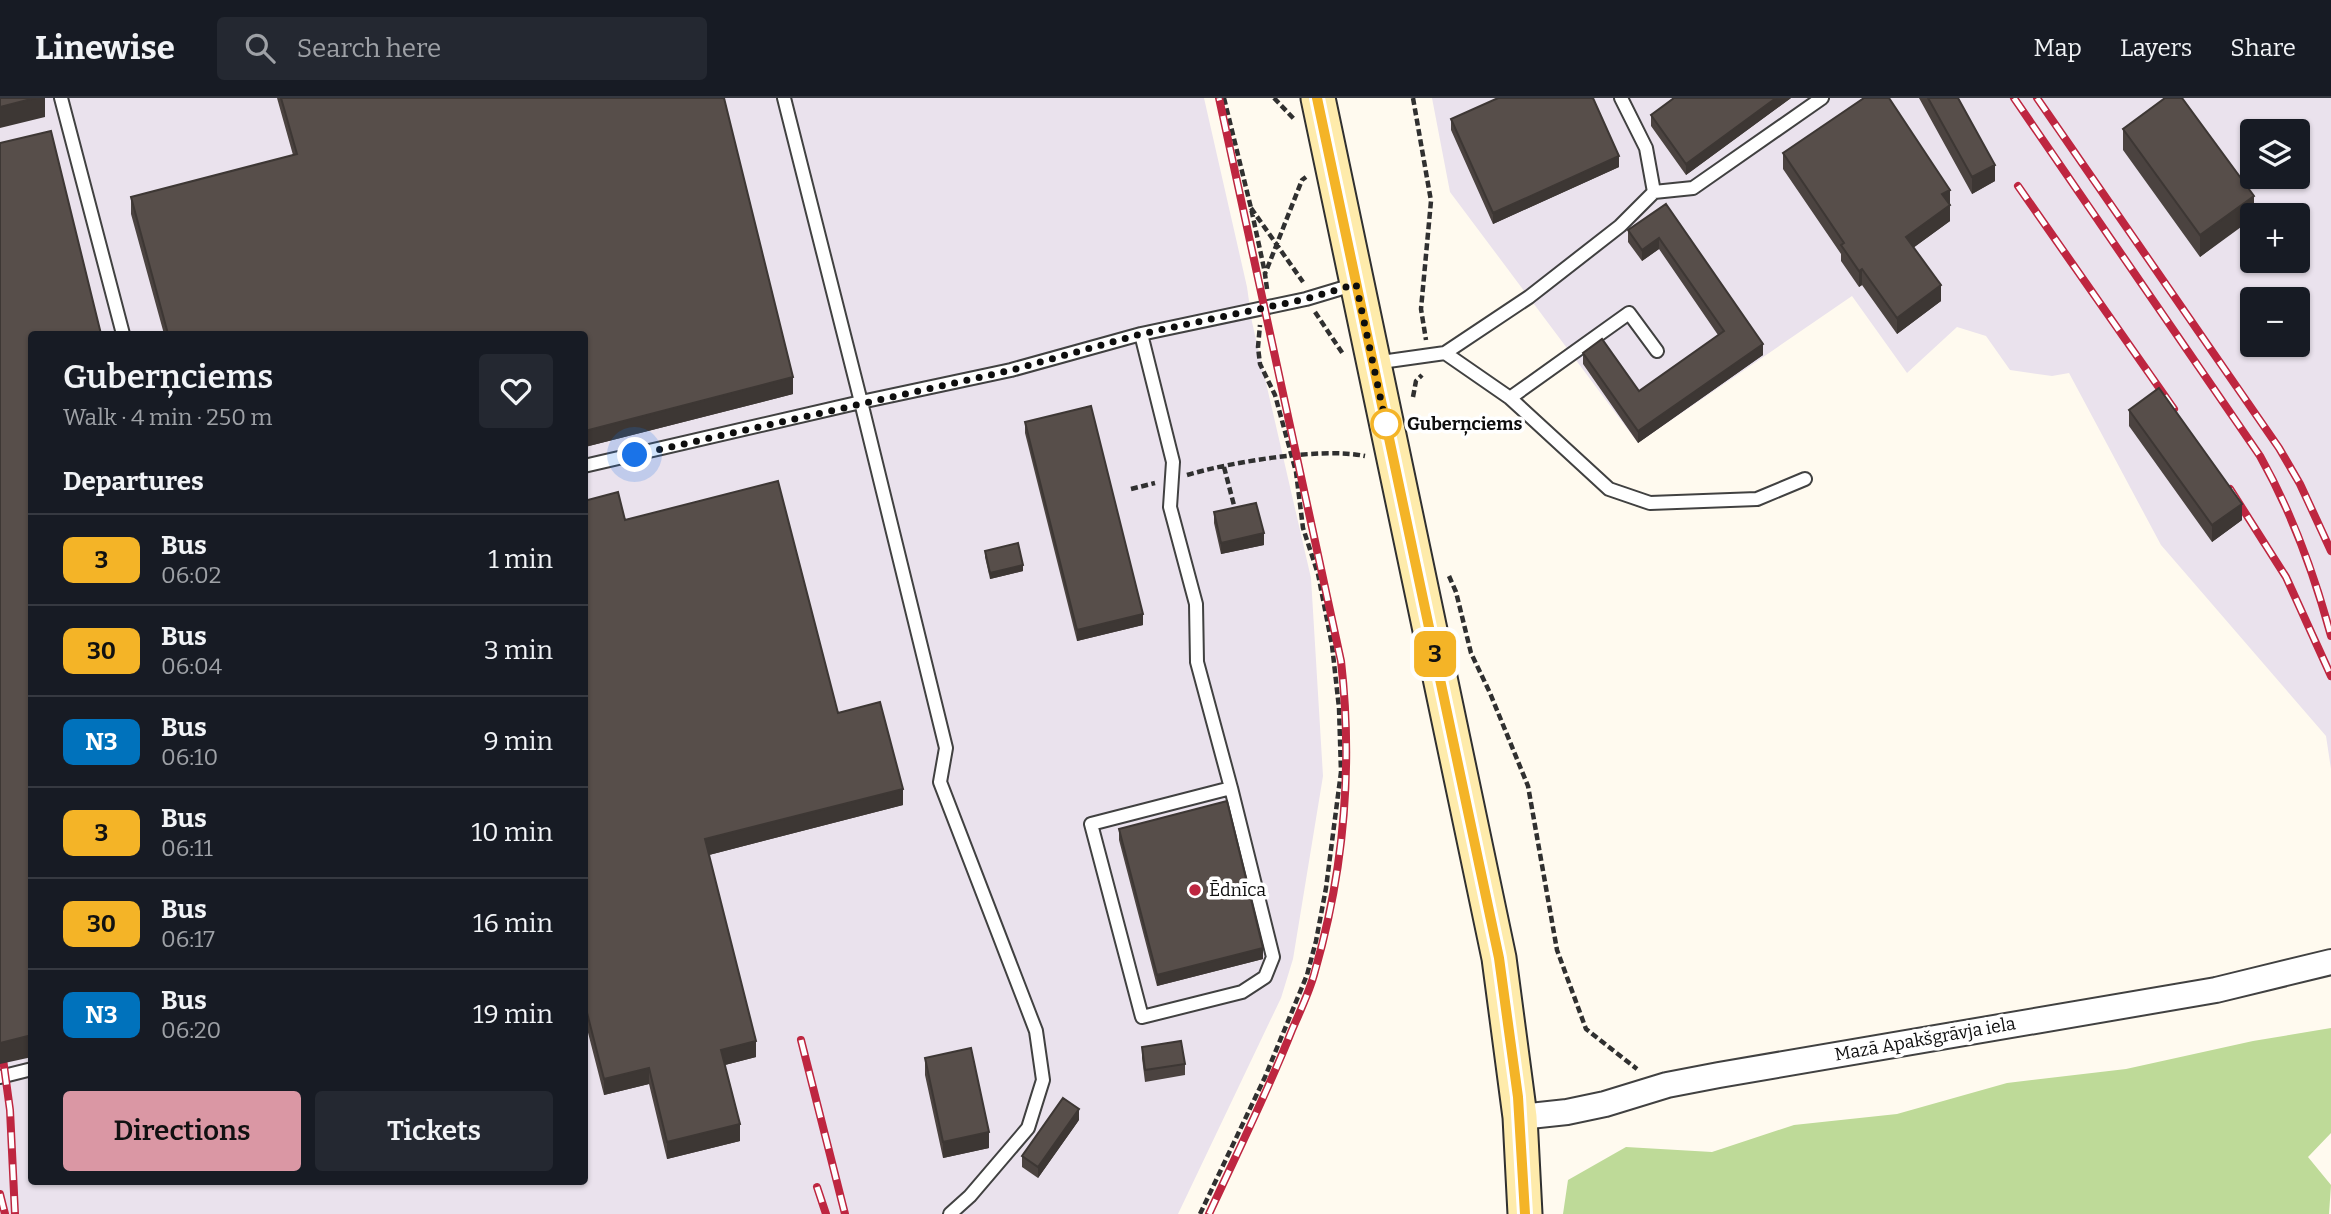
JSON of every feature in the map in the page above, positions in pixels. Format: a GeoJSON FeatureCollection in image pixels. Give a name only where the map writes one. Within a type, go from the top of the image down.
{"type":"FeatureCollection","features":[{"type":"Feature","properties":{"kind":"main road"},"geometry":{"type":"LineString","coordinates":[[1306,109],[1356,284],[1360,361],[1499,958],[1520,1117],[1525,1214]]}},
{"type":"Feature","properties":{"kind":"street","name":"Mazā Apakšgrāvja iela"},"geometry":{"type":"LineString","coordinates":[[1520,1117],[1567,1112],[1653,1089],[1733,1072],[2216,990],[2331,962]]}},
{"type":"Feature","properties":{"kind":"lane"},"geometry":{"type":"LineString","coordinates":[[61,98],[121,331]]}},
{"type":"Feature","properties":{"kind":"lane"},"geometry":{"type":"LineString","coordinates":[[783,98],[946,748],[940,782],[1036,1031],[1043,1080],[1028,1128],[970,1196],[950,1214]]}},
{"type":"Feature","properties":{"kind":"lane"},"geometry":{"type":"LineString","coordinates":[[1621,98],[1646,148],[1654,192]]}},
{"type":"Feature","properties":{"kind":"lane"},"geometry":{"type":"LineString","coordinates":[[1360,361],[1445,353],[1529,297],[1620,226],[1654,192],[1693,188],[1822,98]]}},
{"type":"Feature","properties":{"kind":"lane"},"geometry":{"type":"LineString","coordinates":[[588,465],[1012,370],[1141,334],[1306,299],[1356,284]]}},
{"type":"Feature","properties":{"kind":"lane"},"geometry":{"type":"LineString","coordinates":[[1510,398],[1629,313],[1657,351]]}},
{"type":"Feature","properties":{"kind":"lane"},"geometry":{"type":"LineString","coordinates":[[1141,334],[1173,462],[1170,507],[1196,604],[1197,663],[1231,788],[1273,957],[1265,977],[1242,992],[1142,1017],[1091,824],[1231,788]]}},
{"type":"Feature","properties":{"kind":"lane"},"geometry":{"type":"LineString","coordinates":[[1445,353],[1510,398],[1609,489],[1650,503],[1757,499],[1805,480]]}},
{"type":"Feature","properties":{"kind":"lane"},"geometry":{"type":"LineString","coordinates":[[0,1077],[28,1070]]}},
{"type":"Feature","properties":{"kind":"path"},"geometry":{"type":"LineString","coordinates":[[1200,1214],[1265,1077],[1307,975],[1317,941],[1326,888],[1341,772],[1339,708],[1332,645],[1318,574],[1303,528],[1296,472],[1275,395],[1260,364],[1259,335],[1268,293],[1251,208],[1224,98]]}},
{"type":"Feature","properties":{"kind":"path"},"geometry":{"type":"LineString","coordinates":[[1274,98],[1306,109]]}},
{"type":"Feature","properties":{"kind":"path"},"geometry":{"type":"LineString","coordinates":[[1413,98],[1431,201],[1421,309],[1429,355],[1426,369],[1416,381],[1413,397]]}},
{"type":"Feature","properties":{"kind":"path"},"geometry":{"type":"LineString","coordinates":[[1265,274],[1302,180],[1306,177]]}},
{"type":"Feature","properties":{"kind":"path"},"geometry":{"type":"LineString","coordinates":[[1251,208],[1302,278],[1306,299],[1360,361]]}},
{"type":"Feature","properties":{"kind":"path"},"geometry":{"type":"LineString","coordinates":[[1364,443],[1367,456]]}},
{"type":"Feature","properties":{"kind":"path"},"geometry":{"type":"LineString","coordinates":[[1208,469],[1324,453]]}},
{"type":"Feature","properties":{"kind":"path"},"geometry":{"type":"LineString","coordinates":[[1224,466],[1236,513]]}},
{"type":"Feature","properties":{"kind":"path"},"geometry":{"type":"LineString","coordinates":[[1446,569],[1456,592],[1471,653],[1528,786],[1557,950],[1586,1029],[1644,1074],[1653,1089]]}},
{"type":"Feature","properties":{"kind":"shaded area"},"geometry":{"type":"Polygon","coordinates":[[[0,98],[1204,98],[1311,578],[1323,776],[1293,959],[1281,998],[1178,1214],[0,1214],[0,98]]]}},
{"type":"Feature","properties":{"kind":"shaded area"},"geometry":{"type":"Polygon","coordinates":[[[1432,98],[2331,98],[2331,769],[2326,736],[2161,545],[2069,373],[2052,376],[2010,370],[1986,336],[1957,327],[1907,373],[1852,296],[1638,443],[1450,192],[1432,98]]]}},
{"type":"Feature","properties":{"kind":"green space"},"geometry":{"type":"Polygon","coordinates":[[[2331,1028],[2331,1133],[2308,1157],[2331,1185],[2329,1214],[1563,1214],[1568,1180],[1626,1147],[1712,1152],[1794,1125],[1897,1114],[2007,1083],[2126,1069],[2253,1041],[2331,1028]]]}},
{"type":"Feature","properties":{"kind":"building"},"geometry":{"type":"Polygon","coordinates":[[[0,98],[35,98],[0,107],[0,98]]]}},
{"type":"Feature","properties":{"kind":"building"},"geometry":{"type":"Polygon","coordinates":[[[281,98],[724,98],[793,377],[588,430],[588,331],[167,331],[131,197],[297,154],[281,98]]]}},
{"type":"Feature","properties":{"kind":"building"},"geometry":{"type":"Polygon","coordinates":[[[1498,98],[1593,98],[1619,156],[1493,213],[1451,119],[1498,98]]]}},
{"type":"Feature","properties":{"kind":"building"},"geometry":{"type":"Polygon","coordinates":[[[1674,98],[1776,98],[1686,164],[1651,115],[1674,98]]]}},
{"type":"Feature","properties":{"kind":"building"},"geometry":{"type":"Polygon","coordinates":[[[1864,98],[1889,98],[1950,190],[1942,194],[1950,205],[1906,237],[1941,285],[1897,318],[1841,245],[1844,243],[1783,153],[1864,98]]]}},
{"type":"Feature","properties":{"kind":"building"},"geometry":{"type":"Polygon","coordinates":[[[1928,98],[1958,98],[1995,165],[1972,177],[1928,98]]]}},
{"type":"Feature","properties":{"kind":"building"},"geometry":{"type":"Polygon","coordinates":[[[2165,98],[2182,98],[2240,177],[2240,189],[2249,189],[2254,196],[2240,203],[2240,206],[2200,235],[2123,129],[2165,98]]]}},
{"type":"Feature","properties":{"kind":"building"},"geometry":{"type":"Polygon","coordinates":[[[51,131],[100,331],[28,331],[28,1036],[0,1043],[0,143],[51,131]]]}},
{"type":"Feature","properties":{"kind":"building"},"geometry":{"type":"Polygon","coordinates":[[[1666,204],[1763,344],[1638,431],[1583,353],[1602,339],[1639,391],[1724,331],[1659,238],[1642,250],[1628,230],[1666,204]]]}},
{"type":"Feature","properties":{"kind":"building"},"geometry":{"type":"Polygon","coordinates":[[[2159,388],[2242,504],[2212,525],[2129,410],[2159,388]]]}},
{"type":"Feature","properties":{"kind":"building"},"geometry":{"type":"Polygon","coordinates":[[[1091,406],[1143,614],[1077,630],[1025,422],[1091,406]]]}},
{"type":"Feature","properties":{"kind":"building"},"geometry":{"type":"Polygon","coordinates":[[[778,481],[838,713],[880,702],[903,789],[705,839],[756,1041],[721,1050],[740,1124],[667,1142],[649,1068],[604,1079],[588,1017],[588,500],[618,492],[625,520],[778,481]]]}},
{"type":"Feature","properties":{"kind":"building"},"geometry":{"type":"Polygon","coordinates":[[[1256,503],[1264,533],[1221,543],[1214,512],[1256,503]]]}},
{"type":"Feature","properties":{"kind":"building"},"geometry":{"type":"Polygon","coordinates":[[[1018,543],[1023,565],[990,573],[985,551],[1018,543]]]}},
{"type":"Feature","properties":{"kind":"building"},"geometry":{"type":"Polygon","coordinates":[[[1227,801],[1263,948],[1157,975],[1119,829],[1227,801]]]}},
{"type":"Feature","properties":{"kind":"building"},"geometry":{"type":"Polygon","coordinates":[[[1181,1041],[1185,1064],[1145,1070],[1142,1047],[1181,1041]]]}},
{"type":"Feature","properties":{"kind":"building"},"geometry":{"type":"Polygon","coordinates":[[[971,1048],[989,1132],[943,1142],[925,1058],[971,1048]]]}},
{"type":"Feature","properties":{"kind":"building"},"geometry":{"type":"Polygon","coordinates":[[[1063,1098],[1079,1109],[1038,1167],[1022,1156],[1063,1098]]]}},
{"type":"Feature","properties":{"kind":"railway"},"geometry":{"type":"LineString","coordinates":[[1209,1214],[1272,1077],[1313,978],[1333,895],[1346,779],[1345,700],[1341,661],[1219,98]]}},
{"type":"Feature","properties":{"kind":"railway"},"geometry":{"type":"LineString","coordinates":[[2014,98],[2260,456],[2301,544],[2331,636]]}},
{"type":"Feature","properties":{"kind":"railway"},"geometry":{"type":"LineString","coordinates":[[2037,98],[2279,448],[2300,484],[2331,551]]}},
{"type":"Feature","properties":{"kind":"railway"},"geometry":{"type":"LineString","coordinates":[[2018,186],[2174,409]]}},
{"type":"Feature","properties":{"kind":"railway"},"geometry":{"type":"LineString","coordinates":[[2230,489],[2286,577],[2331,676]]}},
{"type":"Feature","properties":{"kind":"railway"},"geometry":{"type":"LineString","coordinates":[[0,1037],[10,1110],[15,1214]]}},
{"type":"Feature","properties":{"kind":"railway"},"geometry":{"type":"LineString","coordinates":[[801,1040],[845,1214]]}},
{"type":"Feature","properties":{"kind":"railway"},"geometry":{"type":"LineString","coordinates":[[817,1187],[826,1214]]}},
{"type":"Feature","properties":{"kind":"railway"},"geometry":{"type":"LineString","coordinates":[[0,1194],[5,1214]]}},
{"type":"Feature","properties":{"kind":"bus line","name":"3"},"geometry":{"type":"LineString","coordinates":[[1317,98],[1499,958],[1518,1097],[1525,1214]]}},
{"type":"Feature","properties":{"kind":"place","name":"Guberņciems"},"geometry":{"type":"Point","coordinates":[1386,424]}},
{"type":"Feature","properties":{"kind":"place","name":"Ēdnīca"},"geometry":{"type":"Point","coordinates":[1195,890]}},
{"type":"Feature","properties":{"kind":"route"},"geometry":{"type":"LineString","coordinates":[[635,455],[1012,370],[1141,334],[1306,299],[1356,284],[1386,424]]}}]}
